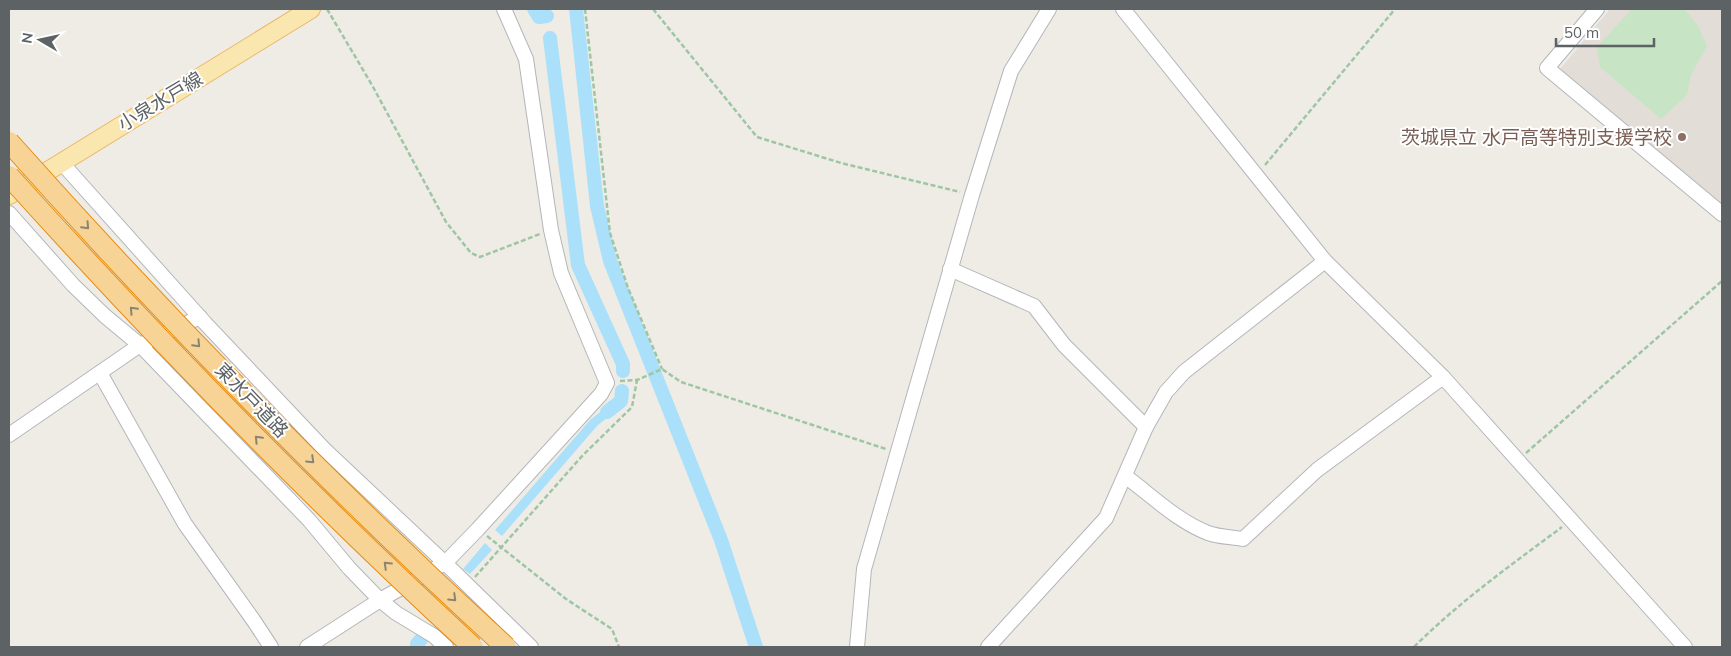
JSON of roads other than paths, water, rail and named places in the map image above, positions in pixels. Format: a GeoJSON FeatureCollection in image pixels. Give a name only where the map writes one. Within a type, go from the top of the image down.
{"type":"FeatureCollection","features":[{"type":"Feature","properties":{"kind":"highway","name":"東水戸道路"},"geometry":{"type":"LineString","coordinates":[[9,142],[52,190],[296,446],[506,647]]}},
{"type":"Feature","properties":{"kind":"highway","name":"東水戸道路"},"geometry":{"type":"LineString","coordinates":[[9,176],[169,348],[280,462],[473,647]]}},
{"type":"Feature","properties":{"kind":"main road","name":"小泉水戸線"},"geometry":{"type":"LineString","coordinates":[[9,194],[311,9]]}},
{"type":"Feature","properties":{"kind":"street"},"geometry":{"type":"LineString","coordinates":[[307,647],[380,600],[445,562],[478,529],[601,394],[607,383],[561,273],[551,230],[526,59],[504,9]]}},
{"type":"Feature","properties":{"kind":"street"},"geometry":{"type":"LineString","coordinates":[[856,647],[864,569],[972,195],[1011,71],[1049,9]]}},
{"type":"Feature","properties":{"kind":"street"},"geometry":{"type":"LineString","coordinates":[[1123,9],[1324,261],[1443,377],[1685,647]]}},
{"type":"Feature","properties":{"kind":"street"},"geometry":{"type":"LineString","coordinates":[[1597,9],[1547,68],[1722,214]]}},
{"type":"Feature","properties":{"kind":"street"},"geometry":{"type":"LineString","coordinates":[[61,162],[200,317],[324,449],[445,562],[532,647]]}},
{"type":"Feature","properties":{"kind":"street"},"geometry":{"type":"LineString","coordinates":[[9,213],[73,285],[140,345],[309,520],[349,568],[380,600],[396,614],[434,636],[446,647]]}},
{"type":"Feature","properties":{"kind":"street"},"geometry":{"type":"LineString","coordinates":[[988,647],[1106,518],[1146,427],[1166,392],[1184,372],[1324,261]]}},
{"type":"Feature","properties":{"kind":"street"},"geometry":{"type":"LineString","coordinates":[[950,269],[1034,306],[1064,345],[1146,427]]}},
{"type":"Feature","properties":{"kind":"street"},"geometry":{"type":"LineString","coordinates":[[9,435],[140,345],[200,317]]}},
{"type":"Feature","properties":{"kind":"street"},"geometry":{"type":"LineString","coordinates":[[100,373],[185,524],[254,621],[270,647]]}},
{"type":"Feature","properties":{"kind":"street"},"geometry":{"type":"LineString","coordinates":[[1125,476],[1182,519],[1195,526],[1210,534],[1243,539],[1317,470],[1443,377]]}},
{"type":"Feature","properties":{"kind":"water"},"geometry":{"type":"Polygon","coordinates":[[[618,398],[624,404],[597,426],[502,536],[495,530],[590,420],[618,398]]]}},
{"type":"Feature","properties":{"kind":"water"},"geometry":{"type":"Polygon","coordinates":[[[485,543],[492,550],[470,574],[463,569],[485,543]]]}},
{"type":"Feature","properties":{"kind":"waterway"},"geometry":{"type":"LineString","coordinates":[[534,9],[539,17],[547,16]]}},
{"type":"Feature","properties":{"kind":"waterway"},"geometry":{"type":"LineString","coordinates":[[576,9],[597,206],[610,261],[721,540],[756,647]]}},
{"type":"Feature","properties":{"kind":"waterway"},"geometry":{"type":"LineString","coordinates":[[550,38],[578,265],[623,364],[623,371]]}},
{"type":"Feature","properties":{"kind":"waterway"},"geometry":{"type":"LineString","coordinates":[[607,412],[621,401],[622,391]]}},
{"type":"Feature","properties":{"kind":"waterway"},"geometry":{"type":"LineString","coordinates":[[418,647],[417,644],[422,638]]}},
{"type":"Feature","properties":{"kind":"place","name":"茨城県立 水戸高等特別支援学校"},"geometry":{"type":"Point","coordinates":[1682,137]}}]}
